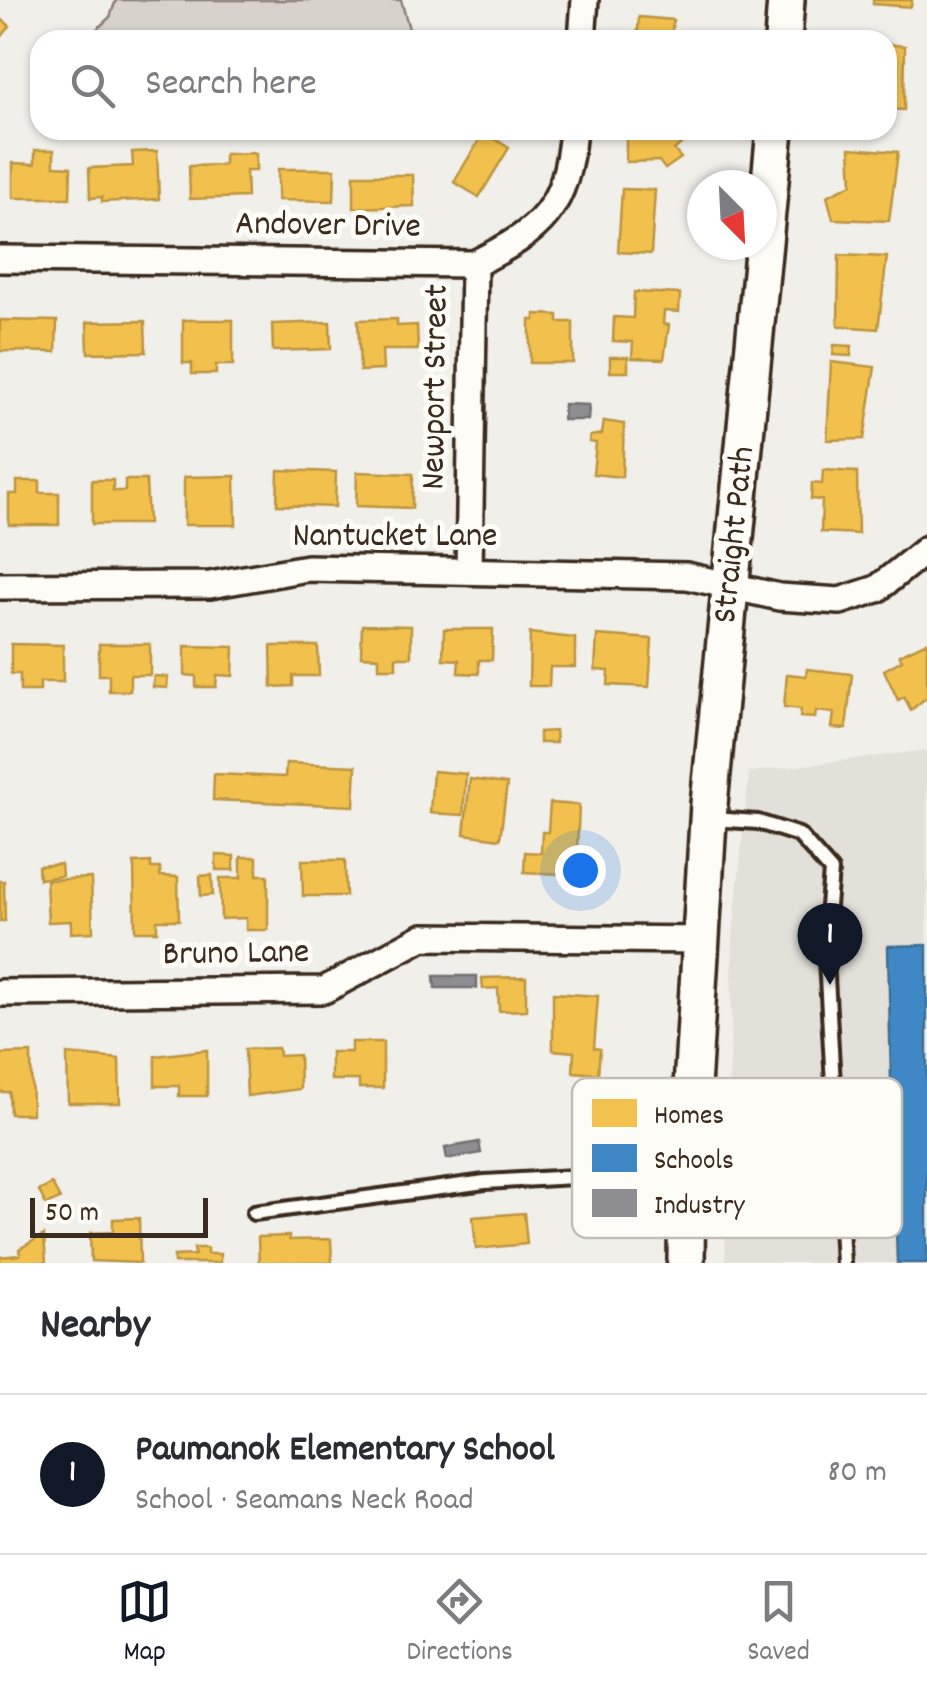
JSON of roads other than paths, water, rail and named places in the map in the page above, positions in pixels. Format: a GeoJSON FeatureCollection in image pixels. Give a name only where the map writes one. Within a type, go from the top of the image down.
{"type":"FeatureCollection","features":[{"type":"Feature","properties":{"kind":"main road"},"geometry":{"type":"LineString","coordinates":[[784,30],[786,0]]}},
{"type":"Feature","properties":{"kind":"main road","name":"Straight Path"},"geometry":{"type":"LineString","coordinates":[[692,1078],[708,819],[774,140]]}},
{"type":"Feature","properties":{"kind":"main road","name":"Straight Path"},"geometry":{"type":"LineString","coordinates":[[686,1238],[686,1263]]}},
{"type":"Feature","properties":{"kind":"street"},"geometry":{"type":"LineString","coordinates":[[583,30],[586,0]]}},
{"type":"Feature","properties":{"kind":"street","name":"Andover Drive"},"geometry":{"type":"LineString","coordinates":[[0,259],[474,264],[522,241],[556,208],[570,167],[572,140]]}},
{"type":"Feature","properties":{"kind":"street","name":"Newport Street"},"geometry":{"type":"LineString","coordinates":[[468,571],[474,264]]}},
{"type":"Feature","properties":{"kind":"street","name":"Nantucket Lane"},"geometry":{"type":"LineString","coordinates":[[0,586],[210,585],[307,568],[687,576],[778,597],[840,601],[878,589],[927,548]]}},
{"type":"Feature","properties":{"kind":"street","name":"Bruno Lane"},"geometry":{"type":"LineString","coordinates":[[0,993],[324,990],[424,936],[700,940]]}},
{"type":"Feature","properties":{"kind":"lane"},"geometry":{"type":"LineString","coordinates":[[708,819],[758,822],[799,835],[831,871],[825,941],[833,1078]]}},
{"type":"Feature","properties":{"kind":"lane"},"geometry":{"type":"LineString","coordinates":[[254,1214],[486,1182],[572,1178]]}},
{"type":"Feature","properties":{"kind":"lane"},"geometry":{"type":"LineString","coordinates":[[842,1238],[843,1263]]}},
{"type":"Feature","properties":{"kind":"place","name":"Paumanok Elementary School"},"geometry":{"type":"Point","coordinates":[830,985]}}]}
